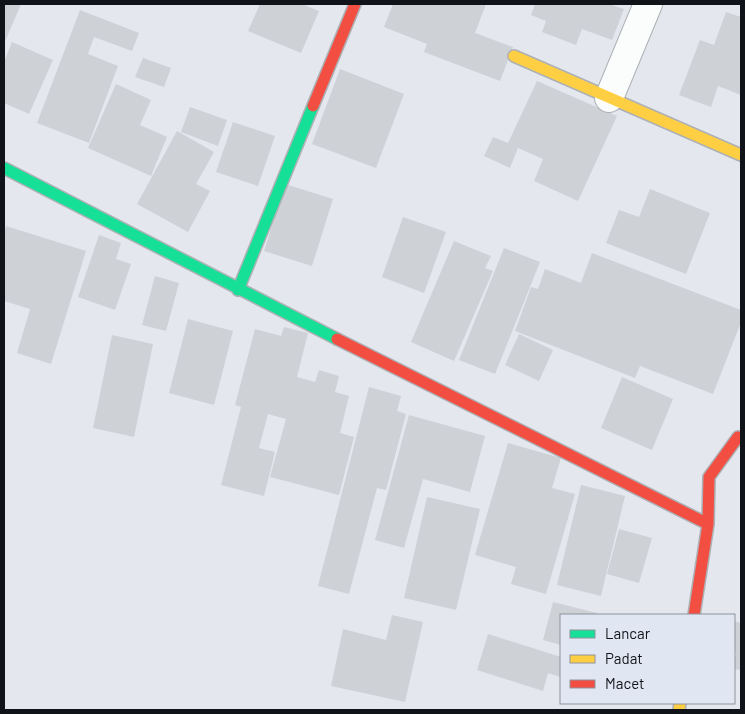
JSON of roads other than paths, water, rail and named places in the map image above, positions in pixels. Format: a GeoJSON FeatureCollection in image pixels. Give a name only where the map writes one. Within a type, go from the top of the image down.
{"type":"FeatureCollection","features":[{"type":"Feature","properties":{"kind":"street"},"geometry":{"type":"LineString","coordinates":[[238,290],[355,4]]}},
{"type":"Feature","properties":{"kind":"street"},"geometry":{"type":"LineString","coordinates":[[609,98],[648,4]]}},
{"type":"Feature","properties":{"kind":"street"},"geometry":{"type":"LineString","coordinates":[[514,56],[741,155]]}},
{"type":"Feature","properties":{"kind":"street"},"geometry":{"type":"LineString","coordinates":[[4,168],[238,290],[708,524]]}},
{"type":"Feature","properties":{"kind":"street"},"geometry":{"type":"LineString","coordinates":[[694,614],[708,524],[710,477],[740,432]]}}]}
